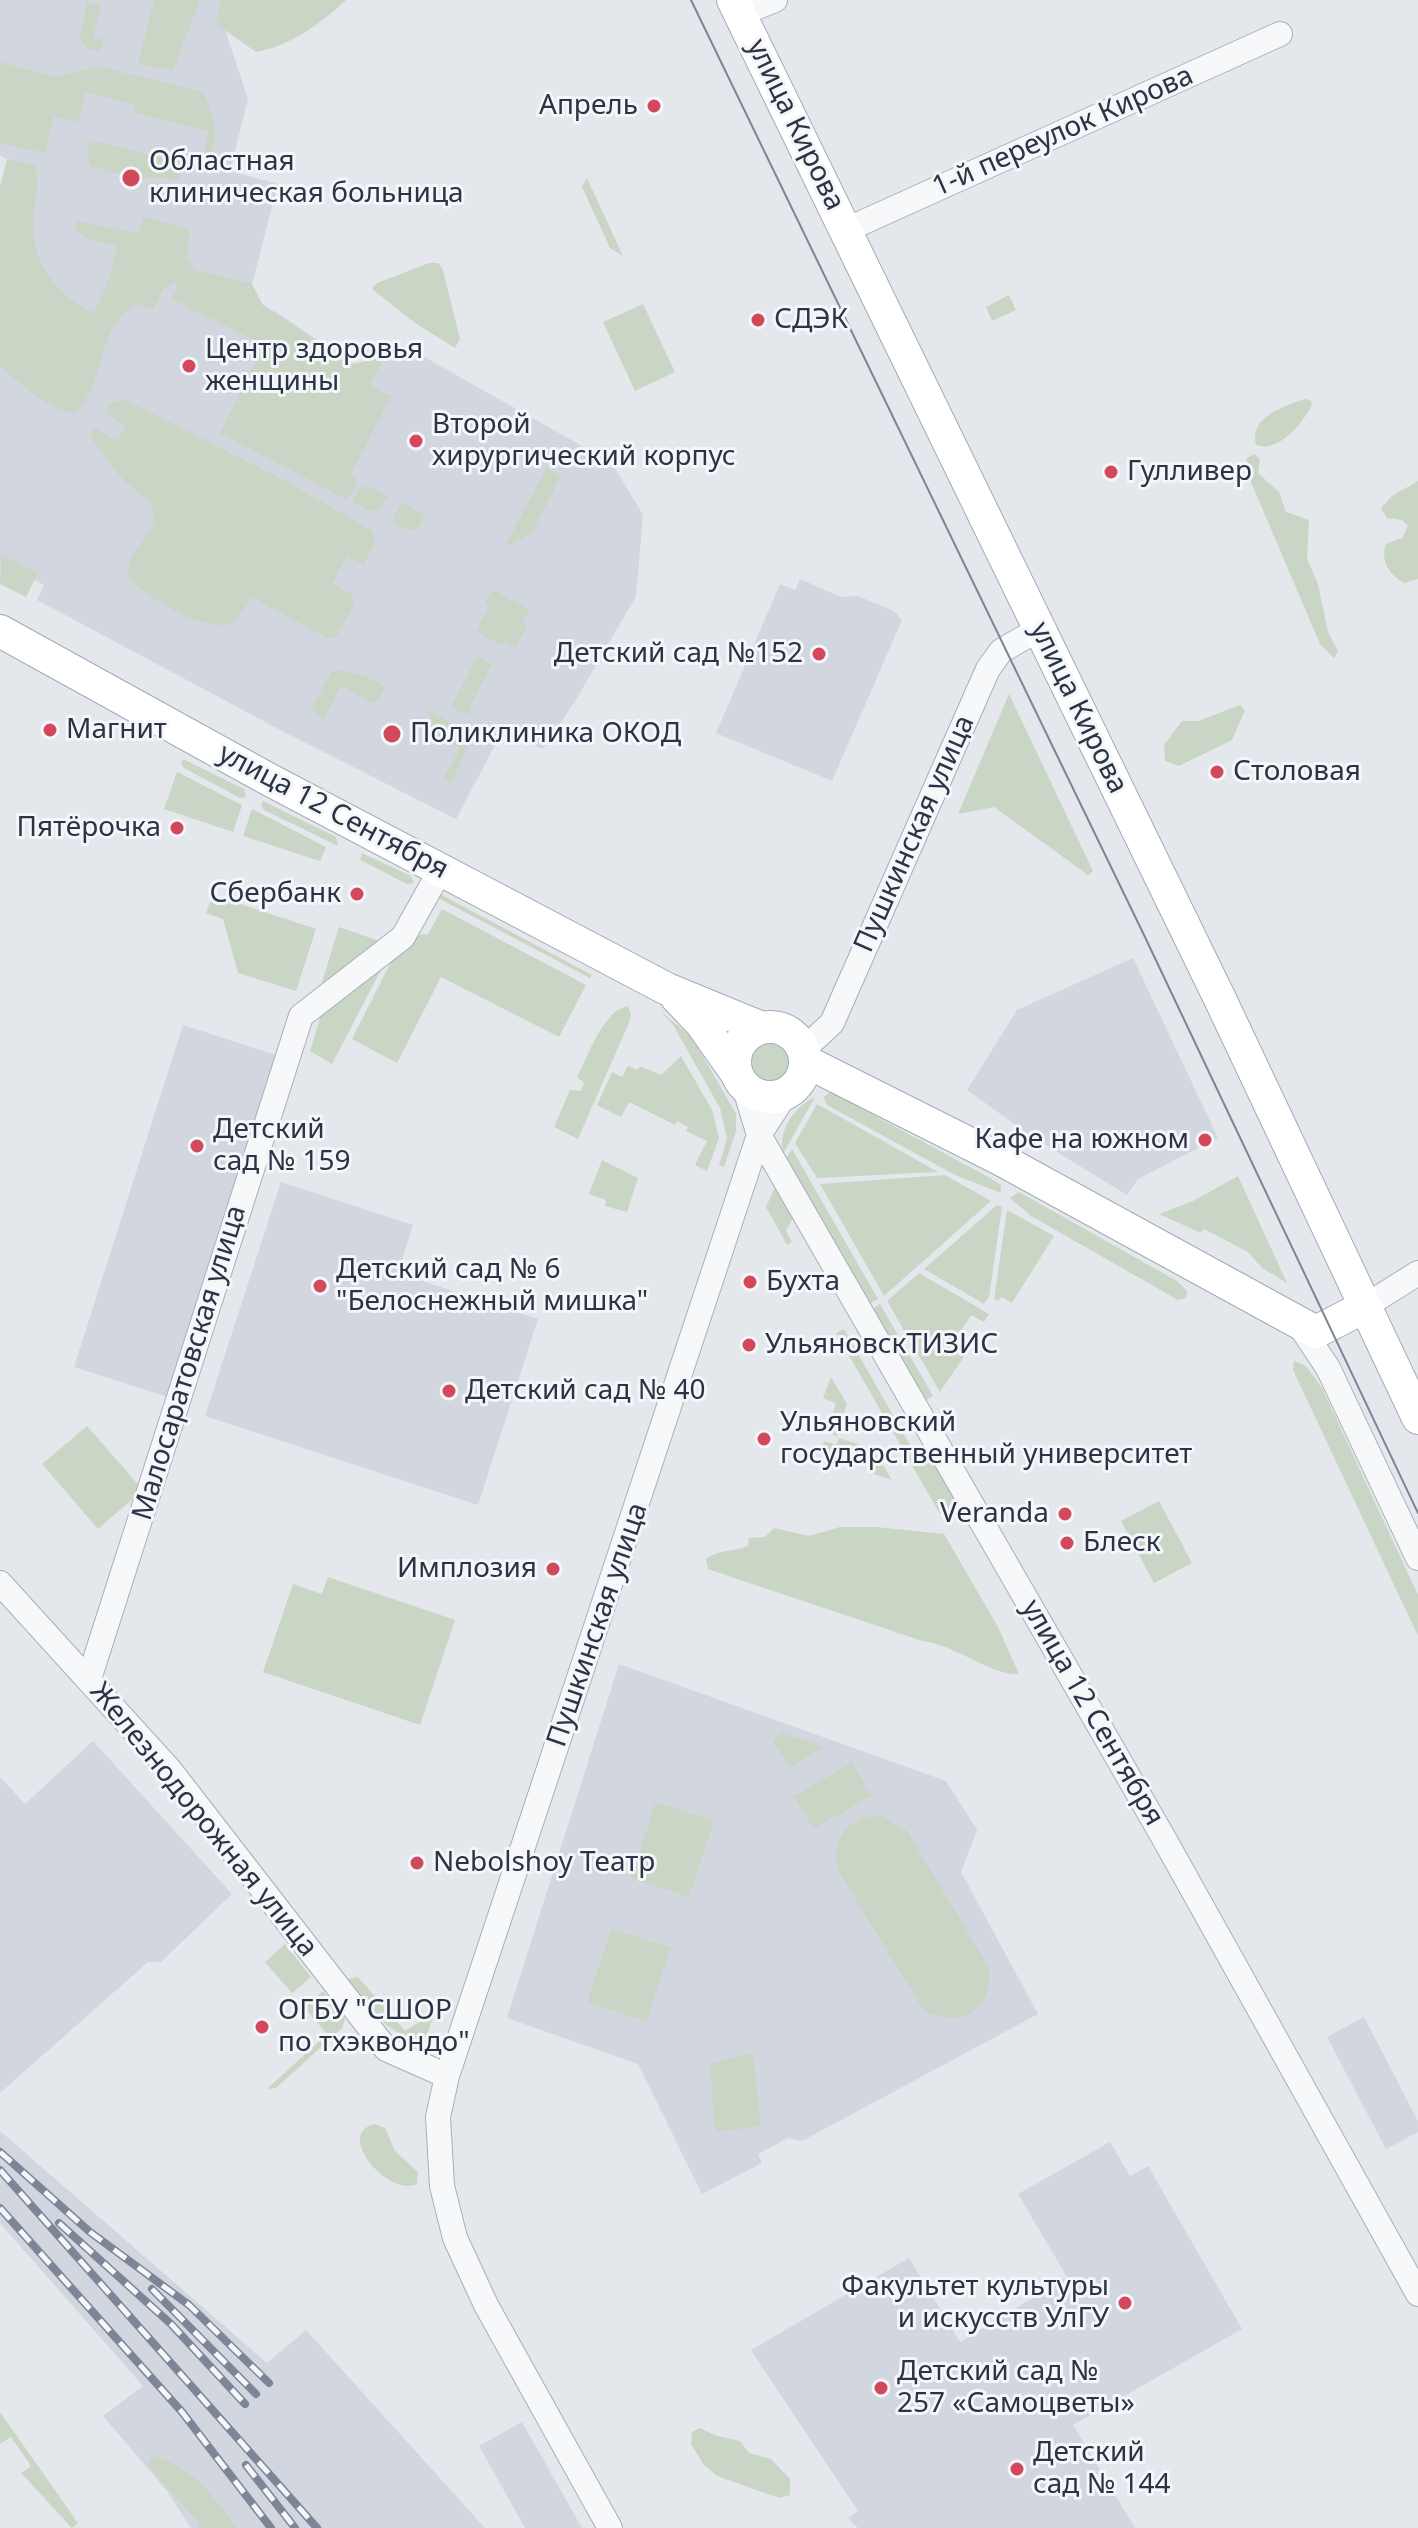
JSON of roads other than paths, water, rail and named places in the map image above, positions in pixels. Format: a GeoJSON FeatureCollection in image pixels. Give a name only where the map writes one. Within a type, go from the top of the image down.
{"type":"FeatureCollection","features":[{"type":"Feature","properties":{"kind":"main road","name":"улица Кирова"},"geometry":{"type":"LineString","coordinates":[[736,7],[1418,1418]]}},
{"type":"Feature","properties":{"kind":"main road","name":"улица 12 Сентября"},"geometry":{"type":"LineString","coordinates":[[0,631],[268,779],[667,989],[762,1028]]}},
{"type":"Feature","properties":{"kind":"main road","name":"улица 12 Сентября"},"geometry":{"type":"LineString","coordinates":[[667,989],[701,1023],[740,1080]]}},
{"type":"Feature","properties":{"kind":"main road"},"geometry":{"type":"LineString","coordinates":[[804,1056],[803,1073],[787,1092],[764,1097],[740,1080],[734,1059],[739,1045],[748,1034],[762,1028],[782,1029],[791,1034],[804,1056],[1316,1332],[1364,1307]]}},
{"type":"Feature","properties":{"kind":"street"},"geometry":{"type":"LineString","coordinates":[[736,7],[775,0]]}},
{"type":"Feature","properties":{"kind":"street","name":"1-й переулок Кирова"},"geometry":{"type":"LineString","coordinates":[[846,230],[1280,34]]}},
{"type":"Feature","properties":{"kind":"street","name":"Пушкинская улица"},"geometry":{"type":"LineString","coordinates":[[804,1056],[832,1023],[988,669],[1001,651],[1039,629]]}},
{"type":"Feature","properties":{"kind":"street","name":"Малосаратовская улица"},"geometry":{"type":"LineString","coordinates":[[89,1679],[301,1016],[403,937],[441,869]]}},
{"type":"Feature","properties":{"kind":"street"},"geometry":{"type":"LineString","coordinates":[[740,1080],[759,1135]]}},
{"type":"Feature","properties":{"kind":"street","name":"Пушкинская улица"},"geometry":{"type":"LineString","coordinates":[[610,2528],[486,2305],[455,2238],[442,2186],[438,2117],[447,2076],[759,1135],[787,1092]]}},
{"type":"Feature","properties":{"kind":"street","name":"улица 12 Сентября"},"geometry":{"type":"LineString","coordinates":[[759,1135],[1162,1835],[1418,2294]]}},
{"type":"Feature","properties":{"kind":"street"},"geometry":{"type":"LineString","coordinates":[[1364,1307],[1418,1273]]}},
{"type":"Feature","properties":{"kind":"street"},"geometry":{"type":"LineString","coordinates":[[1298,1323],[1328,1368],[1418,1558]]}},
{"type":"Feature","properties":{"kind":"street","name":"Железнодорожная улица"},"geometry":{"type":"LineString","coordinates":[[0,1583],[170,1770],[386,2049],[447,2076]]}},
{"type":"Feature","properties":{"kind":"tram line"},"geometry":{"type":"LineString","coordinates":[[691,0],[1144,935],[1418,1513]]}},
{"type":"Feature","properties":{"kind":"railway"},"geometry":{"type":"LineString","coordinates":[[0,2152],[90,2232],[189,2305],[269,2383]]}},
{"type":"Feature","properties":{"kind":"railway"},"geometry":{"type":"LineString","coordinates":[[0,2170],[317,2528]]}},
{"type":"Feature","properties":{"kind":"railway"},"geometry":{"type":"LineString","coordinates":[[0,2208],[182,2412],[271,2528]]}},
{"type":"Feature","properties":{"kind":"railway"},"geometry":{"type":"LineString","coordinates":[[59,2223],[171,2324],[245,2404]]}},
{"type":"Feature","properties":{"kind":"railway"},"geometry":{"type":"LineString","coordinates":[[152,2289],[256,2394]]}},
{"type":"Feature","properties":{"kind":"railway"},"geometry":{"type":"LineString","coordinates":[[246,2465],[295,2528]]}},
{"type":"Feature","properties":{"kind":"place","name":"Апрель"},"geometry":{"type":"Point","coordinates":[654,106]}},
{"type":"Feature","properties":{"kind":"place","name":"Областная клиническая больница"},"geometry":{"type":"Point","coordinates":[131,178]}},
{"type":"Feature","properties":{"kind":"place","name":"СДЭК"},"geometry":{"type":"Point","coordinates":[758,320]}},
{"type":"Feature","properties":{"kind":"place","name":"Центр здоровья женщины"},"geometry":{"type":"Point","coordinates":[189,366]}},
{"type":"Feature","properties":{"kind":"place","name":"Второй хирургический корпус"},"geometry":{"type":"Point","coordinates":[416,441]}},
{"type":"Feature","properties":{"kind":"place","name":"Гулливер"},"geometry":{"type":"Point","coordinates":[1111,472]}},
{"type":"Feature","properties":{"kind":"place","name":"Детский сад №152"},"geometry":{"type":"Point","coordinates":[819,654]}},
{"type":"Feature","properties":{"kind":"place","name":"Магнит"},"geometry":{"type":"Point","coordinates":[50,730]}},
{"type":"Feature","properties":{"kind":"place","name":"Поликлиника ОКОД"},"geometry":{"type":"Point","coordinates":[392,734]}},
{"type":"Feature","properties":{"kind":"place","name":"Столовая"},"geometry":{"type":"Point","coordinates":[1217,772]}},
{"type":"Feature","properties":{"kind":"place","name":"Пятёрочка"},"geometry":{"type":"Point","coordinates":[177,828]}},
{"type":"Feature","properties":{"kind":"place","name":"Сбербанк"},"geometry":{"type":"Point","coordinates":[357,894]}},
{"type":"Feature","properties":{"kind":"place","name":"Кафе на южном"},"geometry":{"type":"Point","coordinates":[1205,1140]}},
{"type":"Feature","properties":{"kind":"place","name":"Детский сад № 159"},"geometry":{"type":"Point","coordinates":[197,1146]}},
{"type":"Feature","properties":{"kind":"place","name":"Бухта"},"geometry":{"type":"Point","coordinates":[750,1282]}},
{"type":"Feature","properties":{"kind":"place","name":"Детский сад № 6 \"Белоснежный мишка\""},"geometry":{"type":"Point","coordinates":[320,1286]}},
{"type":"Feature","properties":{"kind":"place","name":"УльяновскТИЗИС"},"geometry":{"type":"Point","coordinates":[749,1345]}},
{"type":"Feature","properties":{"kind":"place","name":"Детский сад № 40"},"geometry":{"type":"Point","coordinates":[449,1391]}},
{"type":"Feature","properties":{"kind":"place","name":"Ульяновский государственный университет"},"geometry":{"type":"Point","coordinates":[764,1439]}},
{"type":"Feature","properties":{"kind":"place","name":"Veranda"},"geometry":{"type":"Point","coordinates":[1065,1514]}},
{"type":"Feature","properties":{"kind":"place","name":"Блеск"},"geometry":{"type":"Point","coordinates":[1067,1543]}},
{"type":"Feature","properties":{"kind":"place","name":"Имплозия"},"geometry":{"type":"Point","coordinates":[553,1569]}},
{"type":"Feature","properties":{"kind":"place","name":"Nebolshoy Театр"},"geometry":{"type":"Point","coordinates":[417,1863]}},
{"type":"Feature","properties":{"kind":"place","name":"ОГБУ \"СШОР по тхэквондо\""},"geometry":{"type":"Point","coordinates":[262,2027]}},
{"type":"Feature","properties":{"kind":"place","name":"Факультет культуры и искусств УлГУ"},"geometry":{"type":"Point","coordinates":[1125,2303]}},
{"type":"Feature","properties":{"kind":"place","name":"Детский сад № 257 «Самоцветы»"},"geometry":{"type":"Point","coordinates":[881,2388]}},
{"type":"Feature","properties":{"kind":"place","name":"Детский сад № 144"},"geometry":{"type":"Point","coordinates":[1017,2469]}}]}
